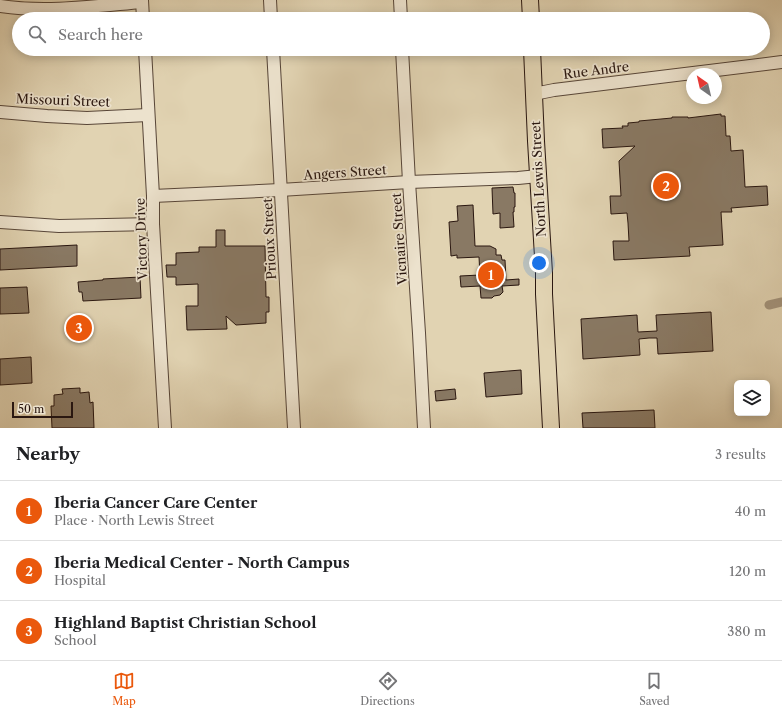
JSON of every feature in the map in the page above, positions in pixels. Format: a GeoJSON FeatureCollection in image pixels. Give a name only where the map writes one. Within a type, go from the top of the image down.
{"type":"FeatureCollection","features":[{"type":"Feature","properties":{"kind":"main road"},"geometry":{"type":"LineString","coordinates":[[530,0],[531,12]]}},
{"type":"Feature","properties":{"kind":"main road","name":"North Lewis Street"},"geometry":{"type":"LineString","coordinates":[[532,56],[551,428]]}},
{"type":"Feature","properties":{"kind":"street"},"geometry":{"type":"LineString","coordinates":[[270,0],[271,12]]}},
{"type":"Feature","properties":{"kind":"street"},"geometry":{"type":"LineString","coordinates":[[400,0],[401,12]]}},
{"type":"Feature","properties":{"kind":"street"},"geometry":{"type":"LineString","coordinates":[[0,6],[43,9],[142,1],[143,12]]}},
{"type":"Feature","properties":{"kind":"street","name":"Victory Drive"},"geometry":{"type":"LineString","coordinates":[[145,56],[153,196],[153,224],[165,428]]}},
{"type":"Feature","properties":{"kind":"street","name":"Prioux Street"},"geometry":{"type":"LineString","coordinates":[[273,56],[294,428]]}},
{"type":"Feature","properties":{"kind":"street","name":"Vicnaire Street"},"geometry":{"type":"LineString","coordinates":[[402,56],[424,428]]}},
{"type":"Feature","properties":{"kind":"street","name":"Rue Andre"},"geometry":{"type":"LineString","coordinates":[[534,94],[554,90],[782,62]]}},
{"type":"Feature","properties":{"kind":"street","name":"Missouri Street"},"geometry":{"type":"LineString","coordinates":[[0,112],[87,118],[148,114]]}},
{"type":"Feature","properties":{"kind":"street","name":"Angers Street"},"geometry":{"type":"LineString","coordinates":[[153,196],[538,176]]}},
{"type":"Feature","properties":{"kind":"street"},"geometry":{"type":"LineString","coordinates":[[0,222],[59,226],[153,224]]}},
{"type":"Feature","properties":{"kind":"building"},"geometry":{"type":"Polygon","coordinates":[[[721,114],[721,116],[725,116],[726,136],[730,136],[731,151],[743,150],[745,187],[767,186],[768,205],[731,208],[732,212],[721,212],[723,245],[689,247],[690,256],[614,260],[613,241],[629,241],[628,223],[627,213],[611,214],[610,196],[621,196],[619,161],[635,146],[603,148],[602,129],[623,128],[622,126],[628,126],[628,123],[639,121],[721,114]]]}},
{"type":"Feature","properties":{"kind":"building"},"geometry":{"type":"Polygon","coordinates":[[[513,187],[515,193],[515,207],[513,212],[514,227],[500,228],[500,213],[493,214],[492,188],[513,187]]]}},
{"type":"Feature","properties":{"kind":"building"},"geometry":{"type":"Polygon","coordinates":[[[473,205],[475,246],[490,246],[496,249],[496,255],[501,255],[502,260],[505,260],[506,280],[519,279],[519,285],[502,286],[503,292],[492,298],[481,298],[480,286],[461,287],[460,276],[480,275],[479,257],[457,258],[457,255],[451,256],[449,222],[458,221],[457,206],[473,205]]]}},
{"type":"Feature","properties":{"kind":"building"},"geometry":{"type":"Polygon","coordinates":[[[216,230],[225,230],[225,246],[265,246],[266,297],[269,297],[269,312],[266,312],[266,323],[236,325],[226,316],[227,329],[187,330],[186,306],[198,306],[198,284],[176,285],[176,277],[167,277],[166,265],[176,265],[176,253],[199,252],[199,247],[216,247],[216,230]]]}},
{"type":"Feature","properties":{"kind":"building"},"geometry":{"type":"Polygon","coordinates":[[[77,245],[77,266],[0,270],[0,249],[77,245]]]}},
{"type":"Feature","properties":{"kind":"building"},"geometry":{"type":"Polygon","coordinates":[[[140,277],[141,298],[83,301],[82,292],[79,292],[78,282],[140,277]]]}},
{"type":"Feature","properties":{"kind":"building"},"geometry":{"type":"Polygon","coordinates":[[[27,287],[29,313],[0,314],[0,288],[27,287]]]}},
{"type":"Feature","properties":{"kind":"building"},"geometry":{"type":"Polygon","coordinates":[[[711,312],[713,351],[658,354],[657,338],[649,338],[639,339],[640,355],[583,359],[581,319],[637,315],[638,332],[657,331],[656,315],[711,312]]]}},
{"type":"Feature","properties":{"kind":"building"},"geometry":{"type":"Polygon","coordinates":[[[31,357],[32,383],[0,385],[0,359],[31,357]]]}},
{"type":"Feature","properties":{"kind":"building"},"geometry":{"type":"Polygon","coordinates":[[[521,370],[522,394],[486,397],[484,373],[521,370]]]}},
{"type":"Feature","properties":{"kind":"building"},"geometry":{"type":"Polygon","coordinates":[[[80,388],[80,393],[89,392],[90,403],[93,402],[94,428],[52,428],[51,406],[54,406],[54,395],[63,394],[62,389],[80,388]]]}},
{"type":"Feature","properties":{"kind":"building"},"geometry":{"type":"Polygon","coordinates":[[[455,389],[456,399],[436,401],[435,391],[455,389]]]}},
{"type":"Feature","properties":{"kind":"building"},"geometry":{"type":"Polygon","coordinates":[[[654,410],[655,428],[583,428],[582,413],[654,410]]]}},
{"type":"Feature","properties":{"kind":"waterway"},"geometry":{"type":"LineString","coordinates":[[769,305],[782,302]]}},
{"type":"Feature","properties":{"kind":"place","name":"Iberia Medical Center - North Campus"},"geometry":{"type":"Point","coordinates":[666,186]}},
{"type":"Feature","properties":{"kind":"place","name":"Iberia Cancer Care Center"},"geometry":{"type":"Point","coordinates":[491,275]}},
{"type":"Feature","properties":{"kind":"place","name":"Highland Baptist Christian School"},"geometry":{"type":"Point","coordinates":[79,328]}}]}
